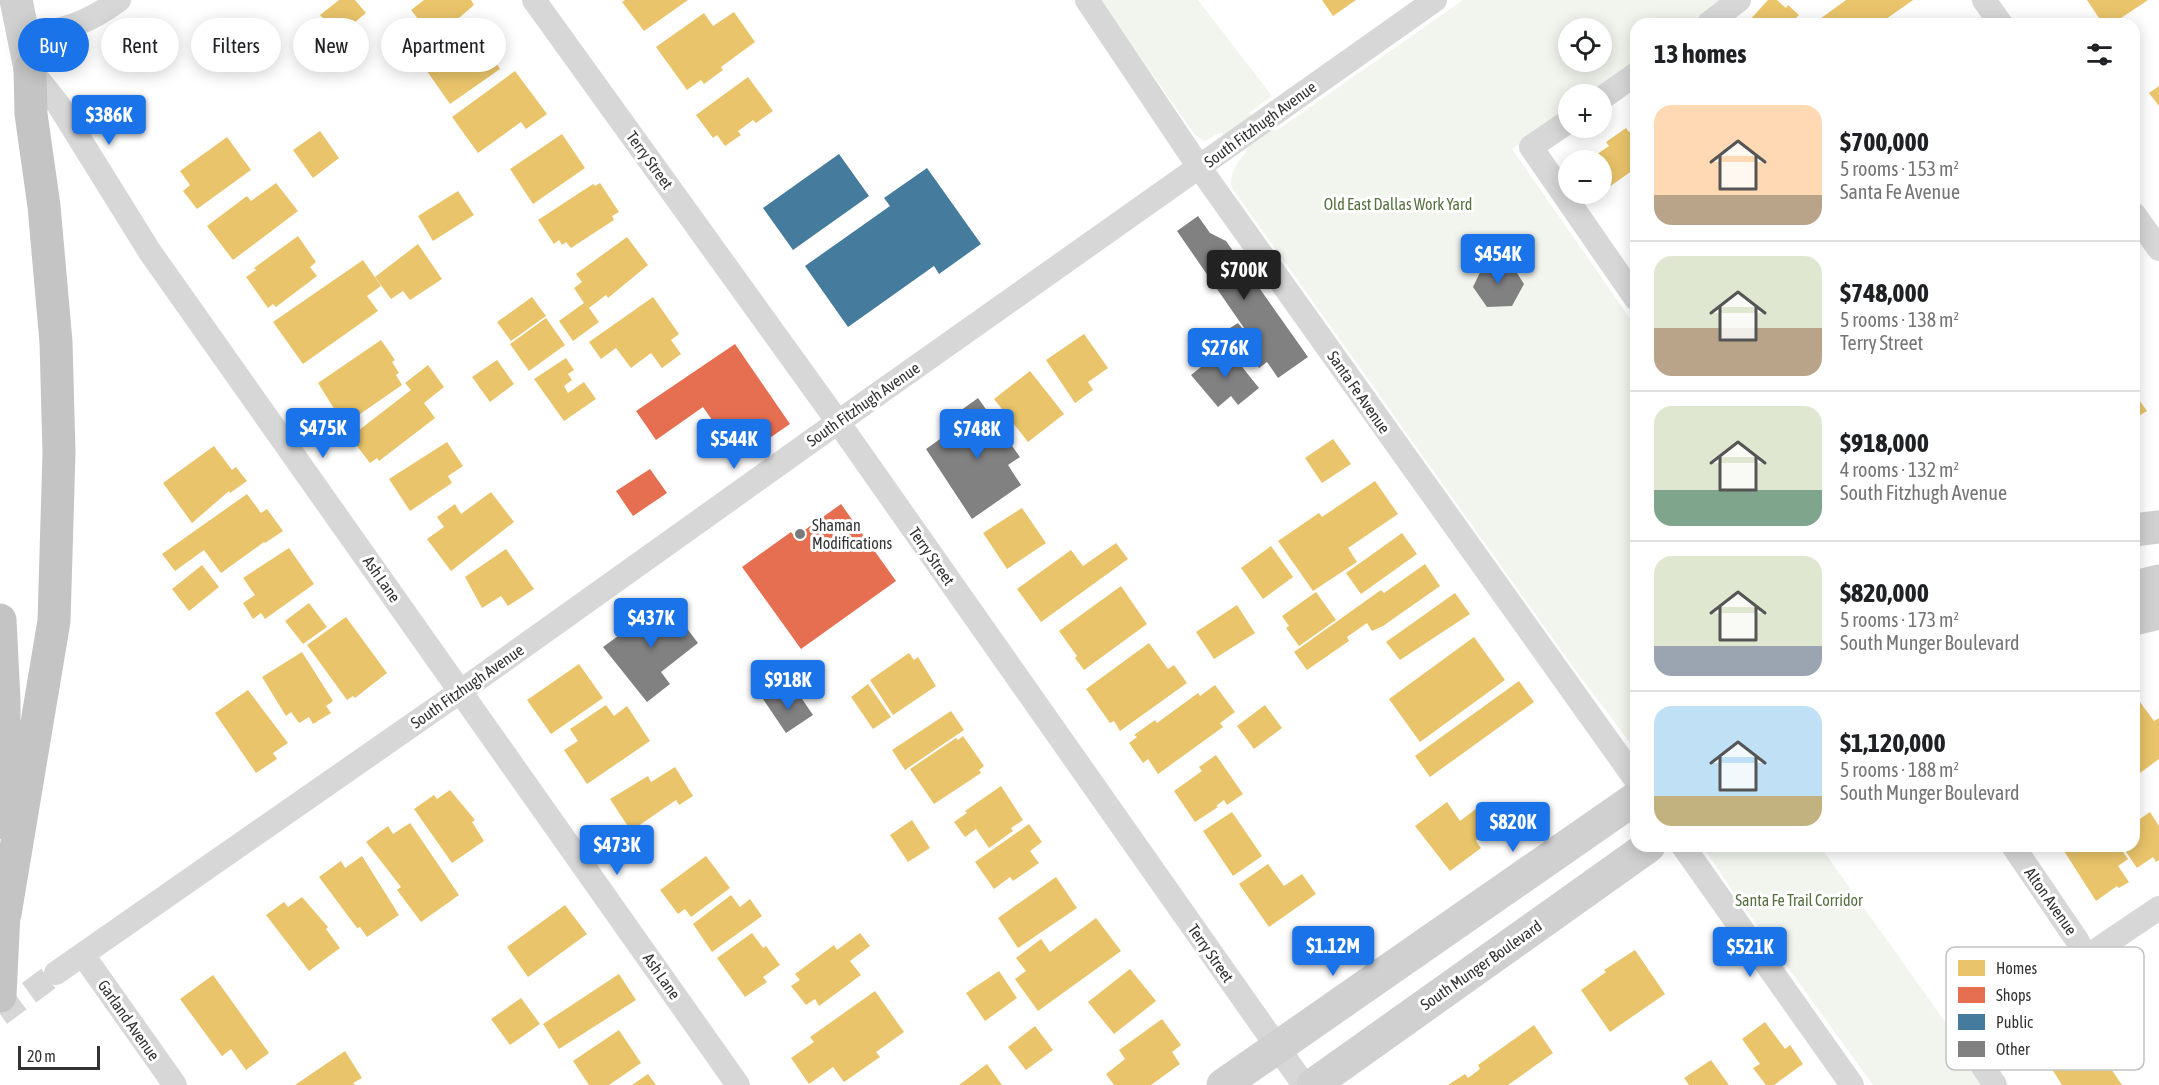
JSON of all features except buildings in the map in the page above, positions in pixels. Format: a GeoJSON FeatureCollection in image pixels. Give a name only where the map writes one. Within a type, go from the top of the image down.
{"type":"FeatureCollection","features":[{"type":"Feature","properties":{"kind":"highway"},"geometry":{"type":"LineString","coordinates":[[5,914],[54,621],[59,453],[56,342],[44,206],[31,114],[30,72]]}},
{"type":"Feature","properties":{"kind":"highway"},"geometry":{"type":"LineString","coordinates":[[0,620],[4,700],[5,914],[0,996]]}},
{"type":"Feature","properties":{"kind":"main road"},"geometry":{"type":"LineString","coordinates":[[16,0],[20,18]]}},
{"type":"Feature","properties":{"kind":"main road"},"geometry":{"type":"LineString","coordinates":[[2140,529],[2159,527]]}},
{"type":"Feature","properties":{"kind":"main road"},"geometry":{"type":"LineString","coordinates":[[2140,585],[2159,581]]}},
{"type":"Feature","properties":{"kind":"main road"},"geometry":{"type":"LineString","coordinates":[[2140,618],[2159,613]]}},
{"type":"Feature","properties":{"kind":"main road"},"geometry":{"type":"LineString","coordinates":[[1224,1085],[1630,802]]}},
{"type":"Feature","properties":{"kind":"main road","name":"South Munger Boulevard"},"geometry":{"type":"LineString","coordinates":[[1313,1085],[1641,852]]}},
{"type":"Feature","properties":{"kind":"street"},"geometry":{"type":"LineString","coordinates":[[89,19],[102,13],[119,0]]}},
{"type":"Feature","properties":{"kind":"street","name":"Terry Street"},"geometry":{"type":"LineString","coordinates":[[534,0],[838,423],[1304,1085]]}},
{"type":"Feature","properties":{"kind":"street","name":"Santa Fe Avenue"},"geometry":{"type":"LineString","coordinates":[[1087,0],[1199,168],[1630,772]]}},
{"type":"Feature","properties":{"kind":"street","name":"South Fitzhugh Avenue"},"geometry":{"type":"LineString","coordinates":[[56,974],[461,691],[1434,0]]}},
{"type":"Feature","properties":{"kind":"street"},"geometry":{"type":"LineString","coordinates":[[1716,18],[1739,0]]}},
{"type":"Feature","properties":{"kind":"street"},"geometry":{"type":"LineString","coordinates":[[1984,0],[1997,18]]}},
{"type":"Feature","properties":{"kind":"street","name":"Ash Lane"},"geometry":{"type":"LineString","coordinates":[[32,72],[58,104],[150,252],[738,1085]]}},
{"type":"Feature","properties":{"kind":"street"},"geometry":{"type":"LineString","coordinates":[[1612,91],[1630,78]]}},
{"type":"Feature","properties":{"kind":"street"},"geometry":{"type":"LineString","coordinates":[[1558,129],[1531,147],[1630,290]]}},
{"type":"Feature","properties":{"kind":"street"},"geometry":{"type":"LineString","coordinates":[[2140,222],[2159,249]]}},
{"type":"Feature","properties":{"kind":"street"},"geometry":{"type":"LineString","coordinates":[[1687,852],[1852,1085]]}},
{"type":"Feature","properties":{"kind":"street","name":"Alton Avenue"},"geometry":{"type":"LineString","coordinates":[[2017,852],[2081,947]]}},
{"type":"Feature","properties":{"kind":"street"},"geometry":{"type":"LineString","coordinates":[[2101,947],[2159,908]]}},
{"type":"Feature","properties":{"kind":"street","name":"Garland Avenue"},"geometry":{"type":"LineString","coordinates":[[83,955],[175,1085]]}},
{"type":"Feature","properties":{"kind":"street"},"geometry":{"type":"LineString","coordinates":[[1985,1070],[1995,1085]]}},
{"type":"Feature","properties":{"kind":"green space","name":"Old East Dallas Work Yard"},"geometry":{"type":"Polygon","coordinates":[[[1100,0],[1198,0],[1272,96],[1249,113],[1276,131],[1463,0],[1721,0],[1696,18],[1630,18],[1630,64],[1603,84],[1558,84],[1558,117],[1512,149],[1630,318],[1630,743],[1571,664],[1232,188],[1231,178],[1235,168],[1247,152],[1221,132],[1205,141],[1195,135],[1100,0]]]}},
{"type":"Feature","properties":{"kind":"green space","name":"Santa Fe Trail Corridor"},"geometry":{"type":"Polygon","coordinates":[[[1706,852],[1824,852],[1946,1023],[1946,1070],[1979,1070],[1990,1085],[1873,1085],[1706,852]]]}},
{"type":"Feature","properties":{"kind":"tunnel"},"geometry":{"type":"LineString","coordinates":[[0,1014],[56,973]]}},
{"type":"Feature","properties":{"kind":"place","name":"Shaman Modifications"},"geometry":{"type":"Point","coordinates":[800,534]}}]}
